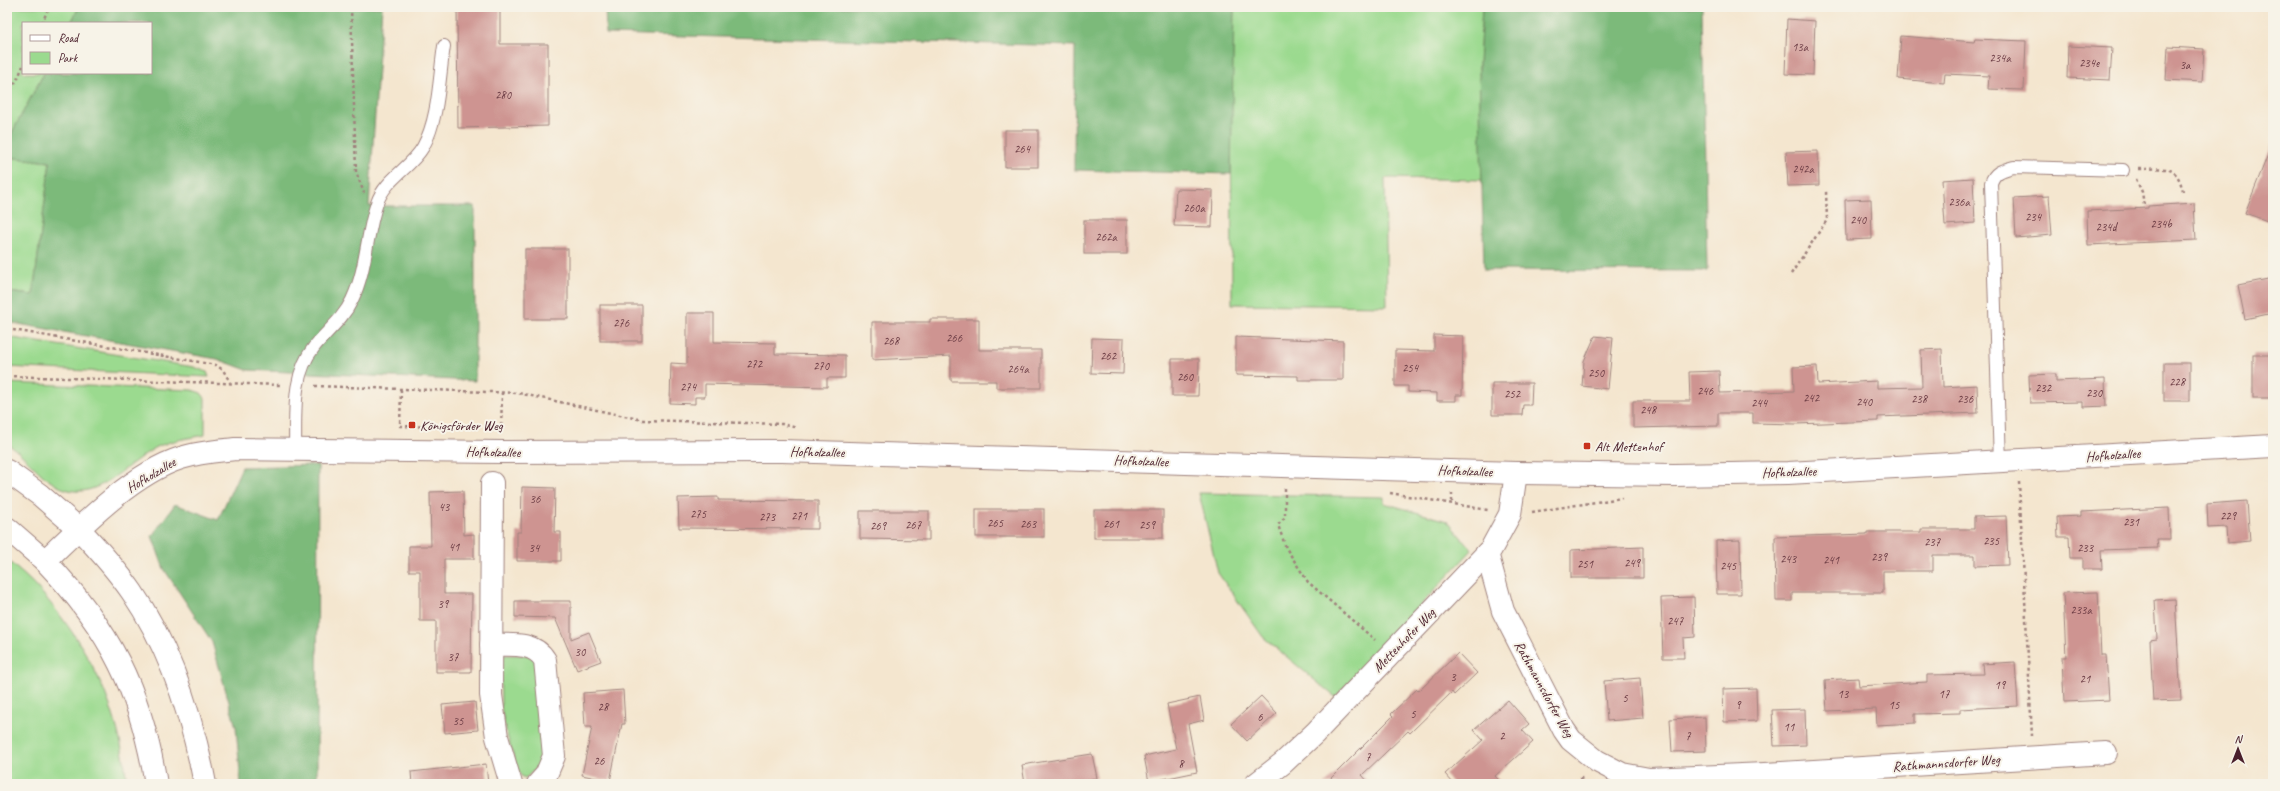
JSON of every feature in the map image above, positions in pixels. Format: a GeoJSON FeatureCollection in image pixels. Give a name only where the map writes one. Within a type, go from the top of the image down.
{"type":"FeatureCollection","features":[{"type":"Feature","properties":{"kind":"main road","name":"Hofholzallee"},"geometry":{"type":"LineString","coordinates":[[45,561],[79,529],[134,484],[164,465],[180,458],[215,451],[500,442],[1516,473],[1674,475],[1766,473],[2009,462],[2273,446]]}},
{"type":"Feature","properties":{"kind":"main road"},"geometry":{"type":"LineString","coordinates":[[7,471],[40,494],[79,529],[132,592],[155,629],[177,679],[197,741],[205,784]]}},
{"type":"Feature","properties":{"kind":"main road","name":"Mettenhofer Weg"},"geometry":{"type":"LineString","coordinates":[[1256,784],[1283,763],[1315,733],[1487,553],[1503,530],[1510,514],[1516,473]]}},
{"type":"Feature","properties":{"kind":"main road"},"geometry":{"type":"LineString","coordinates":[[492,483],[491,645],[494,719],[512,784]]}},
{"type":"Feature","properties":{"kind":"main road"},"geometry":{"type":"LineString","coordinates":[[7,528],[45,561],[88,610],[114,651],[135,697],[144,723],[156,784]]}},
{"type":"Feature","properties":{"kind":"main road","name":"Rathmannsdorfer Weg"},"geometry":{"type":"LineString","coordinates":[[1487,553],[1503,611],[1564,730],[1571,740],[1582,750],[1597,761],[1622,774],[1649,779],[2106,753]]}},
{"type":"Feature","properties":{"kind":"main road"},"geometry":{"type":"LineString","coordinates":[[491,645],[530,647],[541,654],[545,660],[554,756],[546,775],[538,784]]}},
{"type":"Feature","properties":{"kind":"lane"},"geometry":{"type":"LineString","coordinates":[[295,449],[297,385],[304,363],[314,347],[345,312],[354,295],[363,268],[377,202],[388,184],[422,148],[428,135],[433,118],[444,46]]}},
{"type":"Feature","properties":{"kind":"lane"},"geometry":{"type":"LineString","coordinates":[[2009,462],[1991,183],[1994,176],[2001,170],[2014,167],[2123,170]]}},
{"type":"Feature","properties":{"kind":"path"},"geometry":{"type":"LineString","coordinates":[[42,22],[49,7]]}},
{"type":"Feature","properties":{"kind":"path"},"geometry":{"type":"LineString","coordinates":[[351,7],[356,172],[361,189],[367,196],[377,202]]}},
{"type":"Feature","properties":{"kind":"path"},"geometry":{"type":"LineString","coordinates":[[7,94],[17,80],[22,68]]}},
{"type":"Feature","properties":{"kind":"path"},"geometry":{"type":"LineString","coordinates":[[2123,170],[2174,171],[2178,175],[2183,192]]}},
{"type":"Feature","properties":{"kind":"path"},"geometry":{"type":"LineString","coordinates":[[2123,170],[2135,177],[2142,192],[2144,205]]}},
{"type":"Feature","properties":{"kind":"path"},"geometry":{"type":"LineString","coordinates":[[1791,274],[1828,220],[1826,191]]}},
{"type":"Feature","properties":{"kind":"path"},"geometry":{"type":"LineString","coordinates":[[7,329],[216,365],[223,370],[230,383]]}},
{"type":"Feature","properties":{"kind":"path"},"geometry":{"type":"LineString","coordinates":[[7,376],[297,385],[518,394],[643,420],[782,424],[800,429]]}},
{"type":"Feature","properties":{"kind":"path"},"geometry":{"type":"LineString","coordinates":[[401,390],[400,426],[464,426],[479,428]]}},
{"type":"Feature","properties":{"kind":"path"},"geometry":{"type":"LineString","coordinates":[[500,442],[502,393]]}},
{"type":"Feature","properties":{"kind":"path"},"geometry":{"type":"LineString","coordinates":[[493,430],[500,442]]}},
{"type":"Feature","properties":{"kind":"path"},"geometry":{"type":"LineString","coordinates":[[2009,462],[2033,757]]}},
{"type":"Feature","properties":{"kind":"path"},"geometry":{"type":"LineString","coordinates":[[1285,495],[1285,517],[1278,525],[1286,548],[1308,582],[1391,654]]}},
{"type":"Feature","properties":{"kind":"green space"},"geometry":{"type":"Polygon","coordinates":[[[7,7],[79,7],[72,22],[22,22],[22,74],[43,74],[7,142],[7,7]]]}},
{"type":"Feature","properties":{"kind":"green space"},"geometry":{"type":"Polygon","coordinates":[[[79,7],[382,7],[369,206],[475,206],[475,381],[247,370],[217,359],[7,322],[7,292],[33,295],[50,162],[7,157],[7,142],[43,74],[152,74],[152,22],[72,22],[79,7]]]}},
{"type":"Feature","properties":{"kind":"green space"},"geometry":{"type":"Polygon","coordinates":[[[605,7],[1234,7],[1231,174],[1074,170],[1075,46],[606,34],[605,7]]]}},
{"type":"Feature","properties":{"kind":"green space"},"geometry":{"type":"Polygon","coordinates":[[[1234,7],[1482,7],[1479,66],[1483,180],[1385,178],[1387,306],[1232,304],[1231,72],[1234,7]]]}},
{"type":"Feature","properties":{"kind":"green space"},"geometry":{"type":"Polygon","coordinates":[[[1482,7],[1702,7],[1707,271],[1484,270],[1479,66],[1482,7]]]}},
{"type":"Feature","properties":{"kind":"green space"},"geometry":{"type":"Polygon","coordinates":[[[7,157],[50,162],[33,295],[7,292],[7,157]]]}},
{"type":"Feature","properties":{"kind":"green space"},"geometry":{"type":"Polygon","coordinates":[[[7,337],[194,367],[207,372],[209,377],[7,367],[7,337]]]}},
{"type":"Feature","properties":{"kind":"green space"},"geometry":{"type":"Polygon","coordinates":[[[7,383],[192,390],[201,393],[205,398],[205,435],[157,447],[145,454],[109,481],[96,487],[84,491],[70,490],[50,481],[7,444],[7,383]]]}},
{"type":"Feature","properties":{"kind":"green space"},"geometry":{"type":"Polygon","coordinates":[[[318,465],[317,784],[241,784],[236,727],[212,642],[164,569],[152,536],[175,504],[218,520],[242,467],[318,465]]]}},
{"type":"Feature","properties":{"kind":"green space"},"geometry":{"type":"Polygon","coordinates":[[[1199,493],[1384,497],[1384,503],[1447,521],[1472,550],[1335,697],[1263,637],[1218,573],[1199,493]]]}},
{"type":"Feature","properties":{"kind":"green space"},"geometry":{"type":"Polygon","coordinates":[[[7,560],[30,580],[42,593],[75,636],[89,659],[110,706],[118,731],[127,784],[7,784],[7,560]]]}},
{"type":"Feature","properties":{"kind":"green space"},"geometry":{"type":"Polygon","coordinates":[[[503,655],[528,655],[535,659],[546,758],[526,778],[522,777],[518,771],[506,732],[501,707],[500,659],[503,655]]]}},
{"type":"Feature","properties":{"kind":"building"},"geometry":{"type":"Polygon","coordinates":[[[457,7],[500,7],[500,44],[548,44],[548,126],[458,128],[457,7]]]}},
{"type":"Feature","properties":{"kind":"building"},"geometry":{"type":"Polygon","coordinates":[[[1787,19],[1815,21],[1813,75],[1785,74],[1787,19]]]}},
{"type":"Feature","properties":{"kind":"building"},"geometry":{"type":"Polygon","coordinates":[[[1901,36],[1974,42],[1975,39],[2026,41],[2024,90],[1988,89],[1989,76],[1945,74],[1944,83],[1898,79],[1901,36]]]}},
{"type":"Feature","properties":{"kind":"building"},"geometry":{"type":"Polygon","coordinates":[[[2068,46],[2112,48],[2110,80],[2067,78],[2068,46]]]}},
{"type":"Feature","properties":{"kind":"building"},"geometry":{"type":"Polygon","coordinates":[[[2168,47],[2204,49],[2202,82],[2166,80],[2168,47]]]}},
{"type":"Feature","properties":{"kind":"building"},"geometry":{"type":"Polygon","coordinates":[[[1005,130],[1038,130],[1038,167],[1005,167],[1005,130]]]}},
{"type":"Feature","properties":{"kind":"building"},"geometry":{"type":"Polygon","coordinates":[[[2273,144],[2273,223],[2245,213],[2273,144]]]}},
{"type":"Feature","properties":{"kind":"building"},"geometry":{"type":"Polygon","coordinates":[[[1818,151],[1819,185],[1788,186],[1786,152],[1818,151]]]}},
{"type":"Feature","properties":{"kind":"building"},"geometry":{"type":"Polygon","coordinates":[[[1973,178],[1975,223],[1945,225],[1942,180],[1973,178]]]}},
{"type":"Feature","properties":{"kind":"building"},"geometry":{"type":"Polygon","coordinates":[[[1176,189],[1213,190],[1212,227],[1174,226],[1176,189]]]}},
{"type":"Feature","properties":{"kind":"building"},"geometry":{"type":"Polygon","coordinates":[[[2049,196],[2052,235],[2016,238],[2014,198],[2049,196]]]}},
{"type":"Feature","properties":{"kind":"building"},"geometry":{"type":"Polygon","coordinates":[[[1871,199],[1872,239],[1846,240],[1845,200],[1871,199]]]}},
{"type":"Feature","properties":{"kind":"building"},"geometry":{"type":"Polygon","coordinates":[[[2194,203],[2196,240],[2088,245],[2087,211],[2148,208],[2148,206],[2194,203]]]}},
{"type":"Feature","properties":{"kind":"building"},"geometry":{"type":"Polygon","coordinates":[[[1084,220],[1127,220],[1127,254],[1084,254],[1084,220]]]}},
{"type":"Feature","properties":{"kind":"building"},"geometry":{"type":"Polygon","coordinates":[[[525,249],[568,249],[568,319],[525,319],[525,249]]]}},
{"type":"Feature","properties":{"kind":"building"},"geometry":{"type":"Polygon","coordinates":[[[2273,278],[2273,313],[2245,319],[2238,285],[2273,278]]]}},
{"type":"Feature","properties":{"kind":"building"},"geometry":{"type":"Polygon","coordinates":[[[600,305],[642,305],[642,341],[600,341],[600,305]]]}},
{"type":"Feature","properties":{"kind":"building"},"geometry":{"type":"Polygon","coordinates":[[[687,313],[714,313],[714,342],[775,343],[775,354],[845,355],[845,378],[827,378],[827,387],[705,384],[705,397],[695,397],[695,404],[670,403],[671,363],[687,364],[687,313]]]}},
{"type":"Feature","properties":{"kind":"building"},"geometry":{"type":"Polygon","coordinates":[[[930,319],[979,319],[979,350],[1041,350],[1041,388],[996,388],[996,381],[951,381],[951,356],[872,360],[872,322],[930,322],[930,319]]]}},
{"type":"Feature","properties":{"kind":"building"},"geometry":{"type":"Polygon","coordinates":[[[1434,335],[1463,336],[1462,395],[1456,395],[1456,401],[1437,401],[1437,393],[1408,392],[1408,386],[1395,386],[1395,350],[1434,351],[1434,335]]]}},
{"type":"Feature","properties":{"kind":"building"},"geometry":{"type":"Polygon","coordinates":[[[1595,336],[1613,338],[1608,389],[1582,386],[1584,361],[1595,336]]]}},
{"type":"Feature","properties":{"kind":"building"},"geometry":{"type":"Polygon","coordinates":[[[1236,337],[1343,341],[1343,380],[1298,380],[1298,376],[1236,375],[1236,337]]]}},
{"type":"Feature","properties":{"kind":"building"},"geometry":{"type":"Polygon","coordinates":[[[1092,338],[1124,339],[1123,374],[1091,373],[1092,338]]]}},
{"type":"Feature","properties":{"kind":"building"},"geometry":{"type":"Polygon","coordinates":[[[1942,349],[1943,387],[1977,385],[1978,413],[1878,417],[1878,421],[1796,424],[1753,423],[1753,413],[1718,413],[1718,426],[1633,428],[1633,401],[1690,401],[1689,372],[1719,371],[1720,393],[1794,391],[1793,367],[1817,366],[1818,384],[1877,381],[1877,388],[1922,387],[1921,350],[1942,349]]]}},
{"type":"Feature","properties":{"kind":"building"},"geometry":{"type":"Polygon","coordinates":[[[2253,355],[2273,355],[2273,398],[2253,398],[2253,355]]]}},
{"type":"Feature","properties":{"kind":"building"},"geometry":{"type":"Polygon","coordinates":[[[1172,359],[1199,359],[1198,396],[1172,396],[1172,359]]]}},
{"type":"Feature","properties":{"kind":"building"},"geometry":{"type":"Polygon","coordinates":[[[2164,363],[2190,363],[2190,401],[2164,401],[2164,363]]]}},
{"type":"Feature","properties":{"kind":"building"},"geometry":{"type":"Polygon","coordinates":[[[2056,374],[2056,381],[2105,379],[2106,406],[2083,407],[2083,402],[2030,403],[2029,375],[2056,374]]]}},
{"type":"Feature","properties":{"kind":"building"},"geometry":{"type":"Polygon","coordinates":[[[1492,383],[1532,383],[1531,405],[1523,405],[1522,415],[1492,415],[1492,383]]]}},
{"type":"Feature","properties":{"kind":"building"},"geometry":{"type":"Polygon","coordinates":[[[522,487],[555,488],[554,532],[561,532],[561,561],[517,561],[517,532],[521,532],[522,487]]]}},
{"type":"Feature","properties":{"kind":"building"},"geometry":{"type":"Polygon","coordinates":[[[463,491],[464,535],[474,534],[474,559],[444,559],[444,594],[472,594],[471,672],[436,672],[436,621],[420,621],[420,571],[409,571],[409,546],[431,546],[430,492],[463,491]]]}},
{"type":"Feature","properties":{"kind":"building"},"geometry":{"type":"Polygon","coordinates":[[[718,497],[718,500],[818,501],[818,529],[679,528],[678,498],[718,497]]]}},
{"type":"Feature","properties":{"kind":"building"},"geometry":{"type":"Polygon","coordinates":[[[2247,501],[2250,541],[2227,543],[2226,527],[2208,528],[2207,504],[2247,501]]]}},
{"type":"Feature","properties":{"kind":"building"},"geometry":{"type":"Polygon","coordinates":[[[2169,508],[2170,539],[2157,539],[2158,548],[2101,550],[2102,569],[2083,569],[2083,558],[2070,558],[2069,537],[2058,537],[2057,517],[2081,516],[2081,512],[2169,508]]]}},
{"type":"Feature","properties":{"kind":"building"},"geometry":{"type":"Polygon","coordinates":[[[976,509],[1044,509],[1044,537],[976,537],[976,509]]]}},
{"type":"Feature","properties":{"kind":"building"},"geometry":{"type":"Polygon","coordinates":[[[1094,510],[1163,510],[1163,538],[1094,538],[1094,510]]]}},
{"type":"Feature","properties":{"kind":"building"},"geometry":{"type":"Polygon","coordinates":[[[860,511],[929,511],[929,540],[860,539],[860,511]]]}},
{"type":"Feature","properties":{"kind":"building"},"geometry":{"type":"Polygon","coordinates":[[[2006,516],[2008,565],[1975,566],[1975,555],[1933,555],[1933,571],[1883,571],[1883,593],[1792,593],[1792,601],[1776,601],[1775,537],[1867,534],[1867,532],[1921,532],[1921,529],[1974,529],[1974,517],[2006,516]]]}},
{"type":"Feature","properties":{"kind":"building"},"geometry":{"type":"Polygon","coordinates":[[[1740,540],[1741,594],[1717,594],[1716,541],[1740,540]]]}},
{"type":"Feature","properties":{"kind":"building"},"geometry":{"type":"Polygon","coordinates":[[[1643,547],[1643,578],[1571,578],[1571,550],[1643,547]]]}},
{"type":"Feature","properties":{"kind":"building"},"geometry":{"type":"Polygon","coordinates":[[[2098,592],[2101,655],[2106,655],[2109,700],[2064,702],[2062,657],[2066,657],[2063,593],[2098,592]]]}},
{"type":"Feature","properties":{"kind":"building"},"geometry":{"type":"Polygon","coordinates":[[[1694,597],[1695,637],[1683,638],[1684,658],[1663,658],[1661,598],[1694,597]]]}},
{"type":"Feature","properties":{"kind":"building"},"geometry":{"type":"Polygon","coordinates":[[[2175,599],[2181,700],[2153,701],[2150,640],[2157,639],[2155,600],[2175,599]]]}},
{"type":"Feature","properties":{"kind":"building"},"geometry":{"type":"Polygon","coordinates":[[[515,601],[571,601],[571,639],[589,632],[601,661],[577,670],[555,618],[515,617],[515,601]]]}},
{"type":"Feature","properties":{"kind":"building"},"geometry":{"type":"Polygon","coordinates":[[[1458,653],[1477,673],[1454,695],[1452,692],[1410,733],[1408,731],[1362,775],[1370,784],[1325,784],[1393,716],[1391,714],[1417,689],[1419,691],[1458,653]]]}},
{"type":"Feature","properties":{"kind":"building"},"geometry":{"type":"Polygon","coordinates":[[[2015,662],[2018,706],[1960,709],[1960,713],[1915,714],[1915,723],[1877,725],[1876,709],[1827,711],[1825,680],[1858,678],[1859,686],[1927,682],[1927,675],[1983,674],[1982,664],[2015,662]]]}},
{"type":"Feature","properties":{"kind":"building"},"geometry":{"type":"Polygon","coordinates":[[[1640,678],[1643,718],[1607,721],[1604,681],[1640,678]]]}},
{"type":"Feature","properties":{"kind":"building"},"geometry":{"type":"Polygon","coordinates":[[[1756,688],[1757,721],[1724,722],[1723,689],[1756,688]]]}},
{"type":"Feature","properties":{"kind":"building"},"geometry":{"type":"Polygon","coordinates":[[[623,690],[625,724],[622,724],[610,781],[582,775],[592,727],[585,727],[583,693],[623,690]]]}},
{"type":"Feature","properties":{"kind":"building"},"geometry":{"type":"Polygon","coordinates":[[[1261,696],[1277,713],[1247,741],[1231,724],[1261,696]]]}},
{"type":"Feature","properties":{"kind":"building"},"geometry":{"type":"Polygon","coordinates":[[[1200,697],[1204,720],[1188,724],[1197,772],[1149,782],[1144,756],[1176,749],[1167,704],[1200,697]]]}},
{"type":"Feature","properties":{"kind":"building"},"geometry":{"type":"Polygon","coordinates":[[[1508,700],[1529,724],[1522,730],[1533,742],[1495,776],[1502,784],[1454,784],[1445,774],[1483,740],[1474,730],[1508,700]]]}},
{"type":"Feature","properties":{"kind":"building"},"geometry":{"type":"Polygon","coordinates":[[[475,702],[478,730],[445,733],[442,705],[475,702]]]}},
{"type":"Feature","properties":{"kind":"building"},"geometry":{"type":"Polygon","coordinates":[[[1805,709],[1806,745],[1774,746],[1772,710],[1805,709]]]}},
{"type":"Feature","properties":{"kind":"building"},"geometry":{"type":"Polygon","coordinates":[[[1705,717],[1706,751],[1672,752],[1670,719],[1705,717]]]}},
{"type":"Feature","properties":{"kind":"building"},"geometry":{"type":"Polygon","coordinates":[[[1092,754],[1097,778],[1082,781],[1082,784],[1025,784],[1022,765],[1092,754]]]}},
{"type":"Feature","properties":{"kind":"building"},"geometry":{"type":"Polygon","coordinates":[[[486,764],[488,784],[412,784],[411,772],[486,764]]]}},
{"type":"Feature","properties":{"kind":"place","name":"Königsförder Weg"},"geometry":{"type":"Point","coordinates":[412,425]}},
{"type":"Feature","properties":{"kind":"place","name":"Alt Mettenhof"},"geometry":{"type":"Point","coordinates":[1587,446]}}]}
